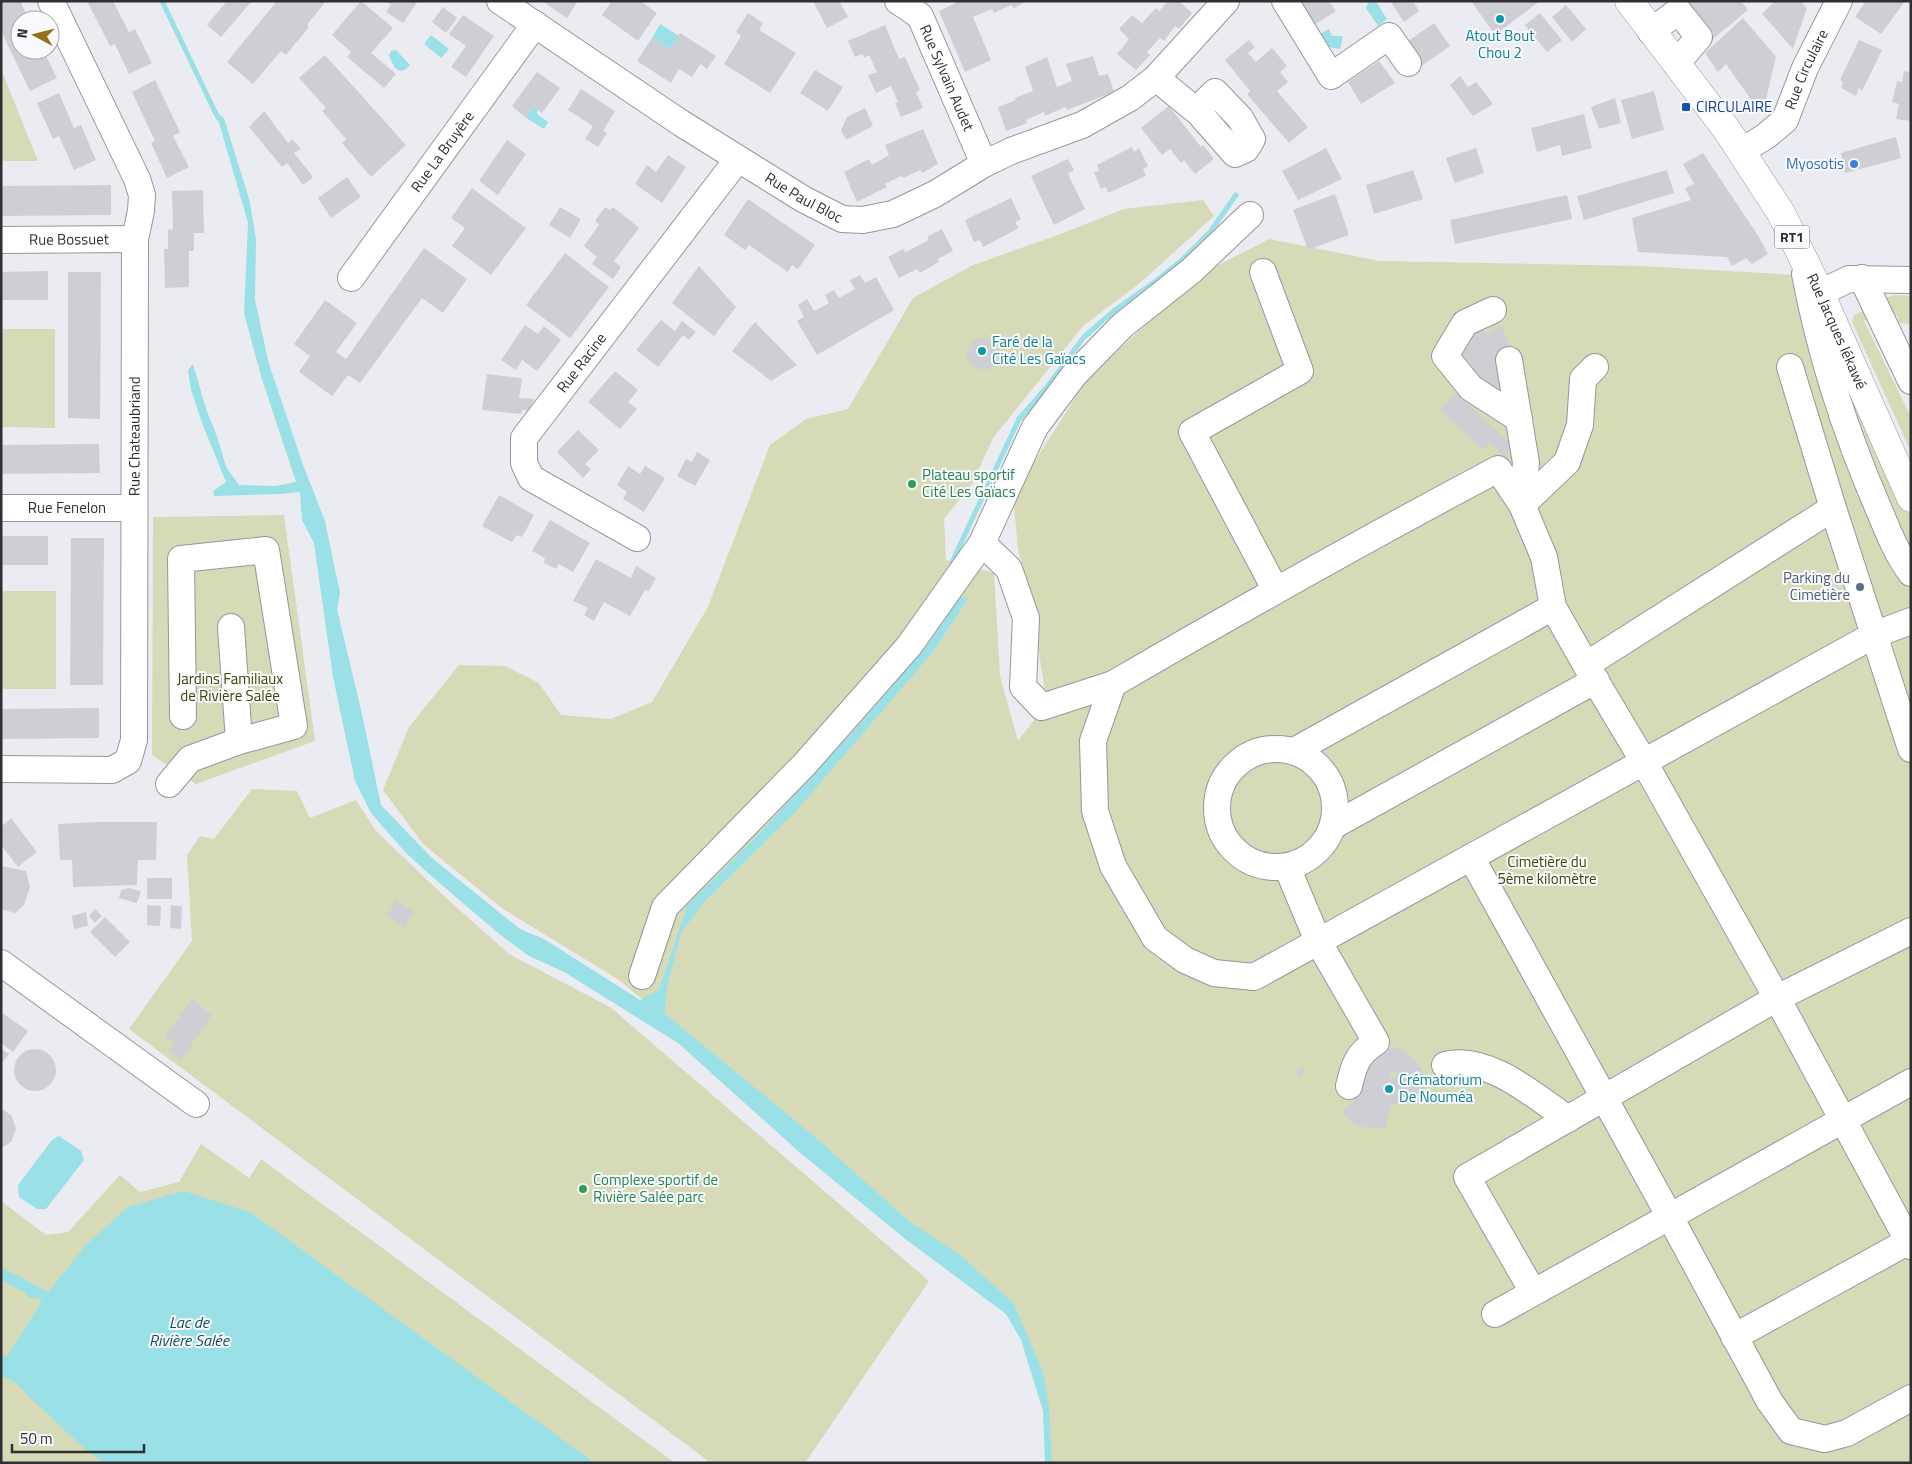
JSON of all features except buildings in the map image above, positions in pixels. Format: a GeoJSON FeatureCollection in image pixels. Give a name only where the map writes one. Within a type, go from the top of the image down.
{"type":"FeatureCollection","features":[{"type":"Feature","properties":{"kind":"main road","name":"Rue Jacques Iékawé"},"geometry":{"type":"LineString","coordinates":[[1629,1],[1742,150],[1782,213],[1820,293],[1911,498]]}},
{"type":"Feature","properties":{"kind":"street","name":"Rue Chateaubriand"},"geometry":{"type":"LineString","coordinates":[[1,769],[112,770],[128,761],[134,740],[135,239],[141,211],[142,195],[137,179],[51,1]]}},
{"type":"Feature","properties":{"kind":"street","name":"Rue Paul Bloc"},"geometry":{"type":"LineString","coordinates":[[500,1],[592,64],[803,200],[842,219],[863,220],[893,214],[935,194],[984,164],[1011,151],[1082,125],[1130,98],[1156,78],[1226,1]]}},
{"type":"Feature","properties":{"kind":"street","name":"Rue Sylvain Audet"},"geometry":{"type":"LineString","coordinates":[[898,1],[924,8],[984,164]]}},
{"type":"Feature","properties":{"kind":"street"},"geometry":{"type":"LineString","coordinates":[[1285,1],[1331,76],[1388,36],[1408,63]]}},
{"type":"Feature","properties":{"kind":"street","name":"Rue Circulaire"},"geometry":{"type":"LineString","coordinates":[[1742,150],[1766,136],[1785,120],[1805,68],[1839,1]]}},
{"type":"Feature","properties":{"kind":"street","name":"Rue La Bruyère"},"geometry":{"type":"LineString","coordinates":[[351,278],[535,24]]}},
{"type":"Feature","properties":{"kind":"street"},"geometry":{"type":"LineString","coordinates":[[1156,78],[1199,113]]}},
{"type":"Feature","properties":{"kind":"street","name":"Rue Racine"},"geometry":{"type":"LineString","coordinates":[[637,538],[531,478],[524,464],[524,438],[738,159]]}},
{"type":"Feature","properties":{"kind":"street"},"geometry":{"type":"LineString","coordinates":[[642,976],[665,907],[804,765],[909,646],[982,543],[1035,427],[1074,375],[1123,324],[1191,271],[1250,215]]}},
{"type":"Feature","properties":{"kind":"street","name":"Rue Bossuet"},"geometry":{"type":"LineString","coordinates":[[1,240],[135,239]]}},
{"type":"Feature","properties":{"kind":"street"},"geometry":{"type":"LineString","coordinates":[[1803,258],[1813,314],[1837,399],[1870,488],[1901,559],[1911,573]]}},
{"type":"Feature","properties":{"kind":"street"},"geometry":{"type":"LineString","coordinates":[[1263,272],[1300,371],[1192,432],[1275,590]]}},
{"type":"Feature","properties":{"kind":"street"},"geometry":{"type":"LineString","coordinates":[[1862,278],[1911,381]]}},
{"type":"Feature","properties":{"kind":"street"},"geometry":{"type":"LineString","coordinates":[[1820,293],[1849,279],[1911,280]]}},
{"type":"Feature","properties":{"kind":"street"},"geometry":{"type":"LineString","coordinates":[[1493,310],[1465,323],[1445,356],[1471,388],[1519,419]]}},
{"type":"Feature","properties":{"kind":"street"},"geometry":{"type":"LineString","coordinates":[[1509,360],[1526,463],[1522,505]]}},
{"type":"Feature","properties":{"kind":"street"},"geometry":{"type":"LineString","coordinates":[[1790,367],[1833,508],[1911,749]]}},
{"type":"Feature","properties":{"kind":"street"},"geometry":{"type":"LineString","coordinates":[[1522,505],[1567,462],[1580,425],[1584,379],[1595,368]]}},
{"type":"Feature","properties":{"kind":"street"},"geometry":{"type":"LineString","coordinates":[[982,543],[1009,568],[1026,618],[1023,686],[1042,708],[1113,684],[1275,590],[1498,469],[1522,505],[1544,557],[1554,607],[1778,998],[1910,1243],[1734,1338]]}},
{"type":"Feature","properties":{"kind":"street","name":"Rue Fenelon"},"geometry":{"type":"LineString","coordinates":[[1,508],[134,508]]}},
{"type":"Feature","properties":{"kind":"street"},"geometry":{"type":"LineString","coordinates":[[1332,826],[1591,672],[1833,508]]}},
{"type":"Feature","properties":{"kind":"street"},"geometry":{"type":"LineString","coordinates":[[169,784],[190,759],[239,741],[294,726],[266,550],[181,559],[183,716]]}},
{"type":"Feature","properties":{"kind":"street"},"geometry":{"type":"LineString","coordinates":[[1294,751],[1554,607]]}},
{"type":"Feature","properties":{"kind":"street"},"geometry":{"type":"LineString","coordinates":[[1113,684],[1093,741],[1095,811],[1113,866],[1155,938],[1185,960],[1214,973],[1254,977],[1874,635],[1911,621]]}},
{"type":"Feature","properties":{"kind":"street"},"geometry":{"type":"LineString","coordinates":[[231,627],[239,741]]}},
{"type":"Feature","properties":{"kind":"street"},"geometry":{"type":"LineString","coordinates":[[1274,748],[1294,751],[1310,759],[1324,772],[1332,789],[1335,807],[1332,826],[1326,840],[1315,853],[1302,862],[1287,867],[1267,867],[1249,861],[1233,850],[1222,833],[1216,814],[1218,795],[1225,776],[1238,762],[1255,752],[1274,748]]}},
{"type":"Feature","properties":{"kind":"street"},"geometry":{"type":"LineString","coordinates":[[1471,858],[1605,1098],[1734,1338],[1770,1402],[1791,1431],[1825,1439],[1847,1433],[1911,1398]]}},
{"type":"Feature","properties":{"kind":"street"},"geometry":{"type":"LineString","coordinates":[[1287,867],[1318,941],[1376,1042],[1365,1049],[1356,1060],[1349,1086]]}},
{"type":"Feature","properties":{"kind":"street"},"geometry":{"type":"LineString","coordinates":[[1533,1292],[1467,1177],[1778,998],[1911,931]]}},
{"type":"Feature","properties":{"kind":"street"},"geometry":{"type":"LineString","coordinates":[[1,963],[196,1104]]}},
{"type":"Feature","properties":{"kind":"street"},"geometry":{"type":"LineString","coordinates":[[1449,1060],[1486,1066],[1534,1095],[1568,1119]]}},
{"type":"Feature","properties":{"kind":"street"},"geometry":{"type":"LineString","coordinates":[[1495,1314],[1911,1082]]}},
{"type":"Feature","properties":{"kind":"green space"},"geometry":{"type":"Polygon","coordinates":[[[1,69],[38,161],[1,161],[1,69]]]}},
{"type":"Feature","properties":{"kind":"green space","name":"Cimetière du 5ème kilomètre"},"geometry":{"type":"Polygon","coordinates":[[[1203,200],[1214,216],[1140,283],[1083,326],[993,438],[972,484],[944,519],[946,560],[994,573],[1000,676],[1018,741],[1047,703],[1029,592],[1018,549],[1013,495],[1088,378],[1201,274],[1269,239],[1380,261],[1641,266],[1795,275],[1911,498],[1911,1463],[1048,1463],[1045,1387],[1009,1304],[619,980],[503,909],[423,844],[383,790],[409,727],[459,665],[505,666],[539,683],[561,715],[611,719],[652,702],[708,607],[770,445],[806,419],[848,409],[913,298],[973,265],[1124,209],[1203,200]]]}},
{"type":"Feature","properties":{"kind":"green space"},"geometry":{"type":"Polygon","coordinates":[[[1894,295],[1911,296],[1911,324],[1899,323],[1897,315],[1888,315],[1881,300],[1894,295]]]}},
{"type":"Feature","properties":{"kind":"green space"},"geometry":{"type":"Polygon","coordinates":[[[1861,312],[1869,313],[1871,317],[1864,321],[1911,417],[1911,452],[1852,322],[1854,315],[1861,312]]]}},
{"type":"Feature","properties":{"kind":"green space"},"geometry":{"type":"Polygon","coordinates":[[[1,329],[55,329],[55,428],[1,427],[1,329]]]}},
{"type":"Feature","properties":{"kind":"green space","name":"Jardins Familiaux de Rivière Salée"},"geometry":{"type":"Polygon","coordinates":[[[284,515],[315,741],[196,784],[152,755],[153,517],[284,515]]]}},
{"type":"Feature","properties":{"kind":"green space"},"geometry":{"type":"Polygon","coordinates":[[[1,591],[56,591],[56,689],[1,689],[1,591]]]}},
{"type":"Feature","properties":{"kind":"green space","name":"Complexe sportif de Rivière Salée parc"},"geometry":{"type":"Polygon","coordinates":[[[252,789],[297,791],[310,818],[356,800],[376,831],[445,897],[509,954],[610,1007],[929,1281],[805,1463],[711,1463],[129,1029],[192,941],[187,855],[200,836],[214,839],[252,789]]]}},
{"type":"Feature","properties":{"kind":"green space","name":"Lac de Rivière Salée"},"geometry":{"type":"Polygon","coordinates":[[[201,1144],[249,1178],[261,1159],[675,1463],[595,1463],[589,1458],[530,1463],[84,1446],[104,1463],[1,1463],[1,1201],[46,1235],[68,1232],[120,1175],[140,1192],[179,1182],[201,1144]]]}},
{"type":"Feature","properties":{"kind":"water"},"geometry":{"type":"Polygon","coordinates":[[[1374,1],[1387,19],[1378,26],[1366,8],[1369,2],[1374,1]]]}},
{"type":"Feature","properties":{"kind":"water"},"geometry":{"type":"Polygon","coordinates":[[[660,24],[679,36],[670,49],[652,38],[660,24]]]}},
{"type":"Feature","properties":{"kind":"water"},"geometry":{"type":"Polygon","coordinates":[[[1329,29],[1332,36],[1343,36],[1340,49],[1324,46],[1318,35],[1329,29]]]}},
{"type":"Feature","properties":{"kind":"water"},"geometry":{"type":"Polygon","coordinates":[[[431,35],[449,49],[441,58],[424,44],[431,35]]]}},
{"type":"Feature","properties":{"kind":"water"},"geometry":{"type":"Polygon","coordinates":[[[396,50],[410,65],[405,70],[400,71],[395,68],[389,56],[391,51],[396,50]]]}},
{"type":"Feature","properties":{"kind":"water"},"geometry":{"type":"Polygon","coordinates":[[[533,106],[538,110],[537,114],[548,122],[544,129],[526,118],[533,106]]]}},
{"type":"Feature","properties":{"kind":"water"},"geometry":{"type":"Polygon","coordinates":[[[216,112],[224,118],[250,202],[256,240],[255,300],[269,364],[302,462],[325,521],[340,593],[337,609],[381,805],[432,858],[520,929],[544,939],[640,1000],[659,990],[687,906],[759,834],[859,725],[929,643],[960,597],[968,599],[932,653],[797,810],[707,899],[682,931],[668,982],[664,1013],[816,1138],[910,1222],[960,1255],[1014,1304],[1043,1372],[1049,1405],[1052,1463],[1045,1463],[1043,1411],[1021,1340],[1006,1314],[904,1238],[798,1151],[678,1043],[564,972],[529,956],[498,933],[405,852],[371,813],[355,781],[333,677],[314,543],[302,520],[300,492],[214,496],[213,491],[226,482],[191,390],[188,370],[193,364],[226,467],[239,485],[276,486],[296,482],[261,376],[244,313],[248,223],[216,112]]]}},
{"type":"Feature","properties":{"kind":"water"},"geometry":{"type":"Polygon","coordinates":[[[59,1136],[81,1151],[84,1160],[46,1209],[37,1209],[19,1197],[18,1185],[52,1140],[59,1136]]]}},
{"type":"Feature","properties":{"kind":"water","name":"Lac de Rivière Salée"},"geometry":{"type":"Polygon","coordinates":[[[183,1191],[250,1212],[595,1463],[104,1463],[69,1435],[17,1384],[1,1376],[1,1357],[8,1355],[42,1301],[36,1297],[29,1298],[26,1293],[1,1280],[1,1267],[48,1292],[86,1245],[128,1207],[183,1191]]]}},
{"type":"Feature","properties":{"kind":"waterway"},"geometry":{"type":"LineString","coordinates":[[162,1],[218,118]]}},
{"type":"Feature","properties":{"kind":"waterway"},"geometry":{"type":"LineString","coordinates":[[952,562],[1019,419],[1047,387],[1084,337],[1115,310],[1182,260],[1210,232],[1236,195]]}},
{"type":"Feature","properties":{"kind":"place","name":"Atout Bout Chou 2"},"geometry":{"type":"Point","coordinates":[1500,19]}},
{"type":"Feature","properties":{"kind":"place","name":"CIRCULAIRE"},"geometry":{"type":"Point","coordinates":[1686,107]}},
{"type":"Feature","properties":{"kind":"place","name":"Myosotis"},"geometry":{"type":"Point","coordinates":[1854,164]}},
{"type":"Feature","properties":{"kind":"place","name":"Faré de la Cité Les Gaïacs"},"geometry":{"type":"Point","coordinates":[982,351]}},
{"type":"Feature","properties":{"kind":"place","name":"Plateau sportif Cité Les Gaïacs"},"geometry":{"type":"Point","coordinates":[912,484]}},
{"type":"Feature","properties":{"kind":"place","name":"Parking du Cimetière"},"geometry":{"type":"Point","coordinates":[1860,587]}},
{"type":"Feature","properties":{"kind":"place","name":"Crématorium De Nouméa"},"geometry":{"type":"Point","coordinates":[1389,1089]}},
{"type":"Feature","properties":{"kind":"place","name":"Complexe sportif de Rivière Salée parc"},"geometry":{"type":"Point","coordinates":[583,1189]}}]}
